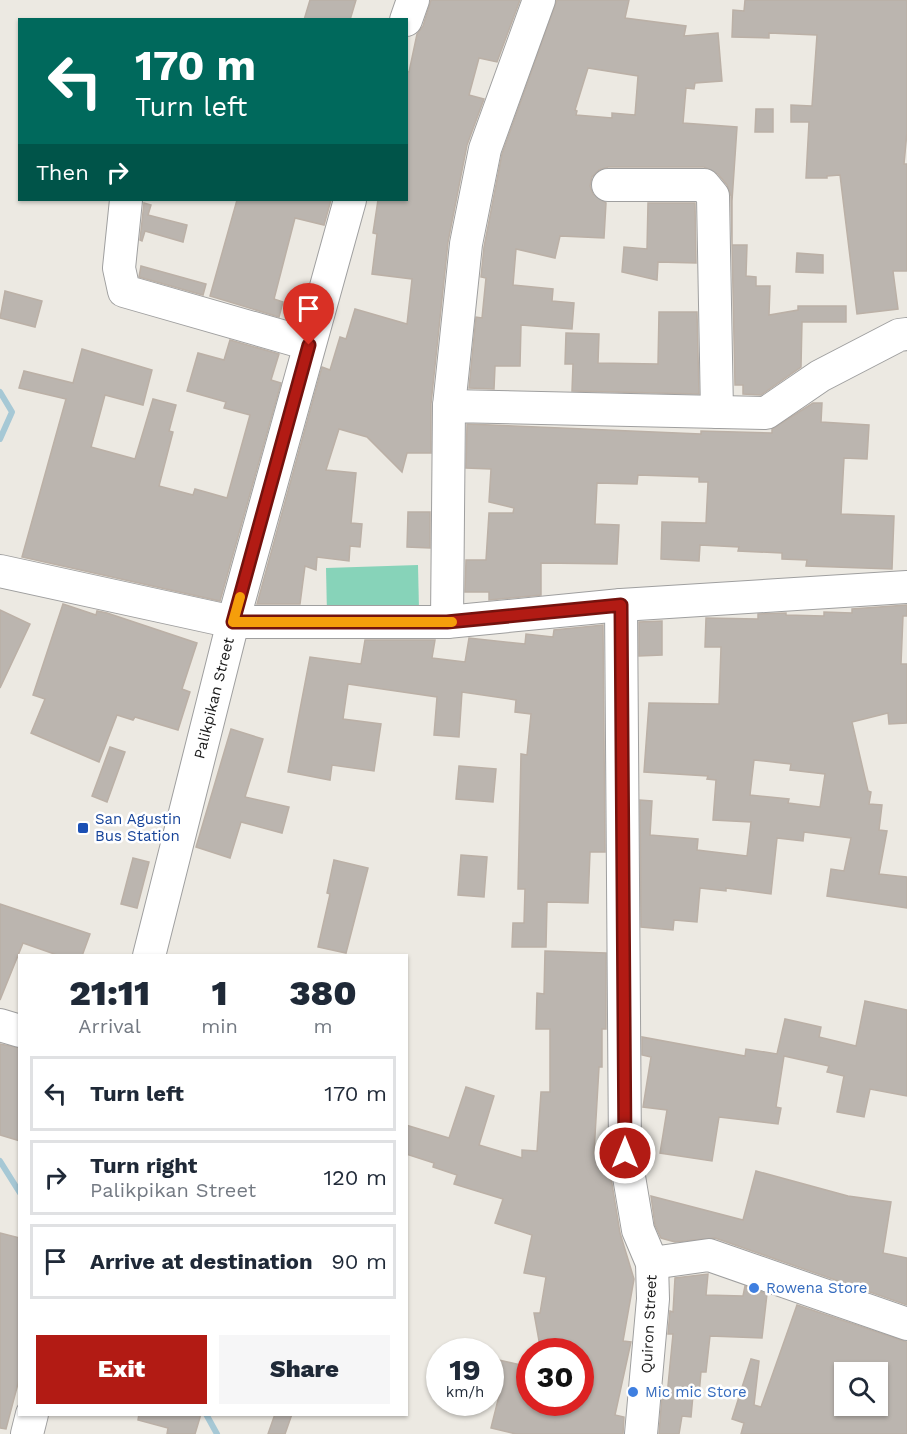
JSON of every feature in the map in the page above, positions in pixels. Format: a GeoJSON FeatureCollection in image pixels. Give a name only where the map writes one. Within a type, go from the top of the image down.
{"type":"FeatureCollection","features":[{"type":"Feature","properties":{"kind":"street"},"geometry":{"type":"LineString","coordinates":[[407,18],[413,0]]}},
{"type":"Feature","properties":{"kind":"street"},"geometry":{"type":"LineString","coordinates":[[447,622],[449,406],[466,244],[485,149],[539,0]]}},
{"type":"Feature","properties":{"kind":"street"},"geometry":{"type":"LineString","coordinates":[[608,185],[704,185],[713,196],[717,411]]}},
{"type":"Feature","properties":{"kind":"street"},"geometry":{"type":"LineString","coordinates":[[126,201],[119,268],[124,291],[309,345]]}},
{"type":"Feature","properties":{"kind":"street","name":"Palikpikan Street"},"geometry":{"type":"LineString","coordinates":[[150,954],[233,622],[350,201]]}},
{"type":"Feature","properties":{"kind":"street"},"geometry":{"type":"LineString","coordinates":[[449,406],[766,413],[820,376],[899,335],[907,334]]}},
{"type":"Feature","properties":{"kind":"street"},"geometry":{"type":"LineString","coordinates":[[0,571],[233,622],[447,622],[621,605],[907,587]]}},
{"type":"Feature","properties":{"kind":"street","name":"Quiron Street"},"geometry":{"type":"LineString","coordinates":[[621,605],[625,1153],[638,1230],[652,1263],[653,1299],[641,1434]]}},
{"type":"Feature","properties":{"kind":"street"},"geometry":{"type":"LineString","coordinates":[[0,1025],[18,1030]]}},
{"type":"Feature","properties":{"kind":"street"},"geometry":{"type":"LineString","coordinates":[[652,1263],[709,1256],[907,1324]]}},
{"type":"Feature","properties":{"kind":"street"},"geometry":{"type":"LineString","coordinates":[[27,1434],[32,1416]]}},
{"type":"Feature","properties":{"kind":"green space"},"geometry":{"type":"Polygon","coordinates":[[[418,565],[419,610],[327,614],[326,568],[418,565]]]}},
{"type":"Feature","properties":{"kind":"building"},"geometry":{"type":"Polygon","coordinates":[[[310,0],[356,0],[351,18],[305,18],[310,0]]]}},
{"type":"Feature","properties":{"kind":"building"},"geometry":{"type":"Polygon","coordinates":[[[431,0],[520,0],[497,62],[479,58],[469,95],[484,99],[467,145],[448,242],[431,404],[431,453],[407,453],[402,472],[367,437],[339,429],[326,470],[356,473],[351,523],[362,524],[360,547],[350,546],[349,561],[317,557],[316,570],[305,566],[300,604],[257,604],[322,367],[330,370],[340,337],[346,339],[355,309],[407,324],[412,279],[372,274],[377,234],[373,233],[378,201],[408,201],[408,72],[417,34],[423,26],[431,0]]]}},
{"type":"Feature","properties":{"kind":"building"},"geometry":{"type":"Polygon","coordinates":[[[557,0],[629,0],[625,18],[686,26],[684,36],[718,33],[722,81],[695,83],[694,89],[686,88],[683,123],[737,127],[732,201],[732,243],[731,196],[727,185],[718,174],[704,167],[608,167],[599,170],[592,177],[590,186],[593,194],[606,203],[604,238],[560,236],[555,258],[516,249],[513,285],[553,289],[552,301],[574,303],[572,329],[521,325],[520,366],[495,366],[494,389],[469,388],[476,317],[482,318],[486,278],[481,277],[484,247],[502,154],[557,0]],[[588,68],[575,110],[576,115],[612,118],[612,113],[635,115],[638,76],[588,68]]]}},
{"type":"Feature","properties":{"kind":"building"},"geometry":{"type":"Polygon","coordinates":[[[745,0],[907,0],[907,132],[904,164],[907,164],[907,271],[893,271],[898,309],[857,314],[840,175],[827,176],[827,178],[806,178],[809,122],[791,122],[791,105],[812,106],[817,35],[769,33],[769,38],[732,37],[733,10],[744,11],[745,0]]]}},
{"type":"Feature","properties":{"kind":"building"},"geometry":{"type":"Polygon","coordinates":[[[756,109],[773,109],[773,132],[755,132],[756,109]]]}},
{"type":"Feature","properties":{"kind":"building"},"geometry":{"type":"Polygon","coordinates":[[[237,201],[331,201],[324,225],[295,218],[274,299],[283,302],[279,317],[210,296],[237,201]]]}},
{"type":"Feature","properties":{"kind":"building"},"geometry":{"type":"Polygon","coordinates":[[[144,203],[151,205],[148,215],[187,225],[183,242],[145,231],[142,241],[140,240],[144,203]]]}},
{"type":"Feature","properties":{"kind":"building"},"geometry":{"type":"Polygon","coordinates":[[[648,203],[695,203],[696,263],[658,262],[657,280],[622,272],[624,247],[647,249],[648,203]]]}},
{"type":"Feature","properties":{"kind":"building"},"geometry":{"type":"Polygon","coordinates":[[[732,245],[747,245],[746,276],[756,277],[756,286],[770,286],[769,315],[798,310],[798,306],[846,306],[846,322],[802,322],[801,367],[761,395],[743,394],[743,385],[735,385],[732,245]]]}},
{"type":"Feature","properties":{"kind":"building"},"geometry":{"type":"Polygon","coordinates":[[[797,253],[823,255],[823,273],[796,272],[797,253]]]}},
{"type":"Feature","properties":{"kind":"building"},"geometry":{"type":"Polygon","coordinates":[[[141,266],[206,284],[203,295],[139,277],[141,266]]]}},
{"type":"Feature","properties":{"kind":"building"},"geometry":{"type":"Polygon","coordinates":[[[5,291],[42,301],[35,327],[0,318],[5,291]]]}},
{"type":"Feature","properties":{"kind":"building"},"geometry":{"type":"Polygon","coordinates":[[[659,312],[697,312],[699,394],[572,391],[573,364],[565,364],[566,333],[599,334],[598,363],[658,364],[659,312]]]}},
{"type":"Feature","properties":{"kind":"building"},"geometry":{"type":"Polygon","coordinates":[[[230,340],[279,354],[271,380],[281,383],[220,601],[22,557],[66,399],[19,388],[24,371],[73,383],[82,349],[152,370],[143,405],[105,395],[91,447],[135,459],[153,399],[176,405],[169,431],[173,432],[159,486],[193,495],[195,489],[227,498],[250,415],[224,408],[226,402],[187,391],[198,353],[224,360],[230,340]]]}},
{"type":"Feature","properties":{"kind":"building"},"geometry":{"type":"Polygon","coordinates":[[[813,403],[822,403],[821,422],[869,425],[867,459],[844,458],[841,514],[894,516],[892,569],[806,566],[807,560],[782,559],[782,553],[738,551],[739,547],[700,545],[699,561],[661,559],[662,522],[706,523],[708,482],[699,482],[699,477],[638,475],[637,484],[597,483],[595,524],[619,525],[617,564],[541,563],[541,595],[489,600],[489,592],[465,592],[466,560],[486,560],[489,513],[513,513],[514,508],[489,502],[491,469],[466,468],[467,424],[701,434],[701,431],[772,433],[772,429],[813,403]]]}},
{"type":"Feature","properties":{"kind":"building"},"geometry":{"type":"Polygon","coordinates":[[[408,512],[430,512],[430,548],[407,547],[408,512]]]}},
{"type":"Feature","properties":{"kind":"building"},"geometry":{"type":"Polygon","coordinates":[[[63,604],[96,615],[97,611],[107,613],[197,643],[182,689],[190,692],[178,730],[135,717],[133,720],[117,715],[99,762],[31,733],[45,699],[33,695],[63,604]]]}},
{"type":"Feature","properties":{"kind":"building"},"geometry":{"type":"Polygon","coordinates":[[[907,605],[907,616],[903,616],[901,664],[907,664],[907,723],[889,724],[888,713],[852,722],[868,791],[871,792],[869,804],[882,805],[879,830],[887,831],[879,874],[907,877],[907,908],[827,896],[831,869],[844,871],[851,838],[804,832],[803,841],[777,838],[771,894],[726,888],[726,891],[700,888],[697,922],[674,920],[673,930],[641,927],[640,800],[652,801],[650,835],[698,839],[697,850],[747,856],[751,822],[713,820],[716,780],[707,779],[708,776],[644,772],[649,703],[719,704],[721,647],[705,647],[706,618],[758,619],[758,614],[786,613],[786,615],[824,616],[824,612],[852,613],[852,609],[907,605]],[[754,760],[750,795],[789,799],[788,803],[820,807],[825,774],[790,770],[791,764],[754,760]]]}},
{"type":"Feature","properties":{"kind":"building"},"geometry":{"type":"Polygon","coordinates":[[[0,610],[30,624],[0,688],[0,610]]]}},
{"type":"Feature","properties":{"kind":"building"},"geometry":{"type":"Polygon","coordinates":[[[662,621],[662,655],[639,656],[639,622],[662,621]]]}},
{"type":"Feature","properties":{"kind":"building"},"geometry":{"type":"Polygon","coordinates":[[[603,625],[605,852],[590,852],[588,903],[547,902],[546,947],[512,947],[513,923],[524,923],[525,889],[518,889],[521,754],[527,755],[531,714],[515,712],[516,700],[462,692],[459,737],[434,735],[437,697],[348,684],[343,719],[381,724],[374,771],[332,765],[330,780],[288,772],[310,657],[361,664],[365,640],[435,640],[432,658],[465,662],[469,638],[525,644],[526,634],[553,637],[554,630],[603,625]]]}},
{"type":"Feature","properties":{"kind":"building"},"geometry":{"type":"Polygon","coordinates":[[[231,729],[263,739],[245,797],[289,807],[282,833],[241,822],[230,858],[196,847],[231,729]]]}},
{"type":"Feature","properties":{"kind":"building"},"geometry":{"type":"Polygon","coordinates":[[[110,747],[125,752],[107,802],[92,796],[110,747]]]}},
{"type":"Feature","properties":{"kind":"building"},"geometry":{"type":"Polygon","coordinates":[[[459,766],[496,769],[493,802],[456,799],[459,766]]]}},
{"type":"Feature","properties":{"kind":"building"},"geometry":{"type":"Polygon","coordinates":[[[461,855],[487,857],[484,897],[458,895],[461,855]]]}},
{"type":"Feature","properties":{"kind":"building"},"geometry":{"type":"Polygon","coordinates":[[[133,858],[149,862],[137,908],[121,904],[133,858]]]}},
{"type":"Feature","properties":{"kind":"building"},"geometry":{"type":"Polygon","coordinates":[[[334,860],[368,868],[346,953],[318,947],[330,894],[327,893],[334,860]]]}},
{"type":"Feature","properties":{"kind":"building"},"geometry":{"type":"Polygon","coordinates":[[[0,904],[90,934],[83,954],[54,954],[23,943],[0,1000],[0,904]]]}},
{"type":"Feature","properties":{"kind":"building"},"geometry":{"type":"Polygon","coordinates":[[[545,951],[606,953],[606,1029],[602,1029],[602,1067],[599,1067],[594,1153],[607,1153],[620,1233],[634,1279],[623,1341],[631,1342],[615,1415],[624,1417],[623,1434],[516,1434],[491,1428],[494,1416],[504,1416],[504,1361],[516,1364],[516,1416],[594,1416],[594,1338],[538,1338],[534,1313],[540,1313],[546,1277],[524,1273],[532,1235],[495,1223],[503,1199],[454,1184],[457,1175],[433,1167],[434,1163],[408,1155],[408,1126],[449,1138],[466,1087],[494,1096],[479,1145],[522,1158],[522,1150],[537,1151],[541,1092],[550,1092],[550,1029],[536,1029],[537,993],[544,994],[545,951]]]}},
{"type":"Feature","properties":{"kind":"building"},"geometry":{"type":"Polygon","coordinates":[[[865,1001],[907,1010],[907,1096],[870,1089],[864,1117],[837,1112],[844,1076],[827,1072],[829,1066],[784,1056],[776,1107],[781,1108],[778,1124],[719,1117],[712,1161],[660,1153],[667,1110],[643,1107],[651,1057],[642,1055],[642,1037],[745,1056],[746,1049],[777,1054],[785,1019],[821,1027],[819,1037],[856,1046],[865,1001]]]}},
{"type":"Feature","properties":{"kind":"building"},"geometry":{"type":"Polygon","coordinates":[[[0,1044],[18,1048],[18,1140],[0,1135],[0,1044]]]}},
{"type":"Feature","properties":{"kind":"building"},"geometry":{"type":"Polygon","coordinates":[[[756,1171],[848,1196],[891,1202],[883,1253],[907,1258],[907,1305],[715,1238],[675,1242],[661,1238],[655,1225],[651,1196],[743,1220],[756,1171]]]}},
{"type":"Feature","properties":{"kind":"building"},"geometry":{"type":"Polygon","coordinates":[[[0,1233],[18,1238],[18,1384],[6,1429],[0,1428],[0,1233]]]}},
{"type":"Feature","properties":{"kind":"building"},"geometry":{"type":"Polygon","coordinates":[[[708,1274],[706,1295],[743,1296],[745,1286],[767,1294],[762,1338],[710,1336],[706,1372],[701,1372],[699,1395],[693,1395],[691,1417],[682,1416],[679,1434],[659,1434],[662,1396],[667,1396],[673,1334],[668,1334],[670,1311],[673,1312],[675,1278],[708,1274]]]}},
{"type":"Feature","properties":{"kind":"building"},"geometry":{"type":"Polygon","coordinates":[[[797,1305],[907,1342],[907,1434],[741,1434],[744,1423],[732,1419],[751,1359],[759,1361],[754,1405],[761,1407],[797,1305]]]}},
{"type":"Feature","properties":{"kind":"building"},"geometry":{"type":"Polygon","coordinates":[[[139,1416],[200,1416],[195,1434],[167,1434],[168,1428],[138,1420],[139,1416]]]}},
{"type":"Feature","properties":{"kind":"building"},"geometry":{"type":"Polygon","coordinates":[[[274,1416],[291,1416],[285,1434],[268,1434],[274,1416]]]}},
{"type":"Feature","properties":{"kind":"waterway"},"geometry":{"type":"LineString","coordinates":[[0,392],[12,412],[0,439]]}},
{"type":"Feature","properties":{"kind":"waterway"},"geometry":{"type":"LineString","coordinates":[[0,1161],[18,1190]]}},
{"type":"Feature","properties":{"kind":"waterway"},"geometry":{"type":"LineString","coordinates":[[207,1416],[217,1434]]}},
{"type":"Feature","properties":{"kind":"slow traffic"},"geometry":{"type":"LineString","coordinates":[[240,597],[233,622],[452,622]]}},
{"type":"Feature","properties":{"kind":"place","name":"San Agustin Bus Station"},"geometry":{"type":"Point","coordinates":[83,828]}},
{"type":"Feature","properties":{"kind":"place","name":"Rowena Store"},"geometry":{"type":"Point","coordinates":[754,1288]}},
{"type":"Feature","properties":{"kind":"place","name":"Mic mic Store"},"geometry":{"type":"Point","coordinates":[633,1392]}},
{"type":"Feature","properties":{"kind":"route"},"geometry":{"type":"LineString","coordinates":[[309,345],[233,622],[447,622],[621,605],[625,1153]]}}]}
